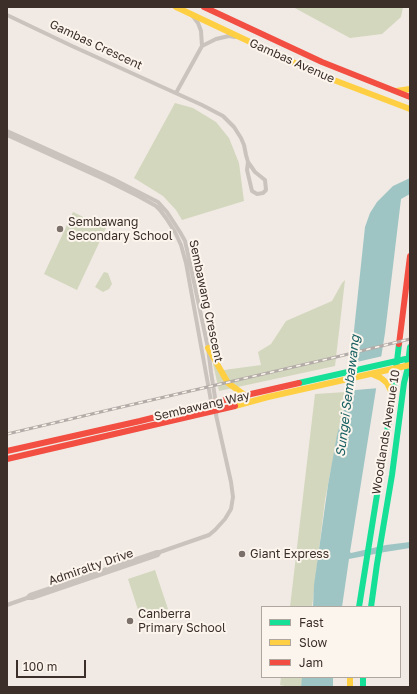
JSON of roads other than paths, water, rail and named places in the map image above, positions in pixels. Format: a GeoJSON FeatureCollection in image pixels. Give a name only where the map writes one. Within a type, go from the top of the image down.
{"type":"FeatureCollection","features":[{"type":"Feature","properties":{"kind":"main road","name":"Gambas Avenue"},"geometry":{"type":"LineString","coordinates":[[176,7],[318,74],[410,109]]}},
{"type":"Feature","properties":{"kind":"main road","name":"Gambas Avenue"},"geometry":{"type":"LineString","coordinates":[[204,7],[322,62],[410,97]]}},
{"type":"Feature","properties":{"kind":"main road"},"geometry":{"type":"LineString","coordinates":[[394,91],[410,89]]}},
{"type":"Feature","properties":{"kind":"main road"},"geometry":{"type":"LineString","coordinates":[[402,106],[410,114]]}},
{"type":"Feature","properties":{"kind":"main road","name":"Woodlands Avenue 10"},"geometry":{"type":"LineString","coordinates":[[358,606],[393,395],[410,256]]}},
{"type":"Feature","properties":{"kind":"main road","name":"Woodlands Avenue 10"},"geometry":{"type":"LineString","coordinates":[[371,606],[392,475],[404,383],[409,362],[410,347]]}},
{"type":"Feature","properties":{"kind":"main road"},"geometry":{"type":"LineString","coordinates":[[208,348],[228,383],[246,396]]}},
{"type":"Feature","properties":{"kind":"main road"},"geometry":{"type":"LineString","coordinates":[[397,364],[409,362]]}},
{"type":"Feature","properties":{"kind":"main road","name":"Sembawang Way"},"geometry":{"type":"LineString","coordinates":[[7,451],[246,396],[335,379],[382,372],[397,364]]}},
{"type":"Feature","properties":{"kind":"main road","name":"Sembawang Way"},"geometry":{"type":"LineString","coordinates":[[7,459],[215,412],[381,365],[397,364]]}},
{"type":"Feature","properties":{"kind":"main road"},"geometry":{"type":"LineString","coordinates":[[372,374],[381,378],[387,383],[393,395]]}},
{"type":"Feature","properties":{"kind":"main road"},"geometry":{"type":"LineString","coordinates":[[404,383],[410,376]]}},
{"type":"Feature","properties":{"kind":"street","name":"Gambas Crescent"},"geometry":{"type":"LineString","coordinates":[[7,15],[223,116],[234,127],[244,145],[248,162],[247,170],[252,191],[257,194],[263,193],[266,190],[265,180],[255,172],[248,162]]}},
{"type":"Feature","properties":{"kind":"street"},"geometry":{"type":"LineString","coordinates":[[176,93],[202,46],[201,32],[198,23],[192,15]]}},
{"type":"Feature","properties":{"kind":"street"},"geometry":{"type":"LineString","coordinates":[[202,46],[216,39],[229,36],[238,37]]}},
{"type":"Feature","properties":{"kind":"street","name":"Sembawang Crescent"},"geometry":{"type":"LineString","coordinates":[[7,131],[129,187],[158,202],[167,212],[185,241],[208,348],[215,412]]}},
{"type":"Feature","properties":{"kind":"street","name":"Sembawang Crescent"},"geometry":{"type":"LineString","coordinates":[[7,135],[106,180],[156,206],[160,210],[175,232],[184,253],[214,403]]}},
{"type":"Feature","properties":{"kind":"street","name":"Admiralty Drive"},"geometry":{"type":"LineString","coordinates":[[7,605],[144,560],[160,552],[209,535],[221,525],[231,509],[233,497],[215,412]]}},
{"type":"Feature","properties":{"kind":"water","name":"Sungei Sembawang"},"geometry":{"type":"Polygon","coordinates":[[[410,178],[410,194],[401,199],[385,333],[350,552],[410,542],[410,548],[349,559],[342,606],[313,606],[314,585],[328,485],[337,435],[344,409],[365,227],[370,213],[377,202],[393,186],[410,178]]]}},
{"type":"Feature","properties":{"kind":"water"},"geometry":{"type":"Polygon","coordinates":[[[302,678],[333,678],[333,687],[301,687],[302,678]]]}},
{"type":"Feature","properties":{"kind":"railway"},"geometry":{"type":"LineString","coordinates":[[7,434],[410,339]]}},
{"type":"Feature","properties":{"kind":"place","name":"Sembawang Secondary School"},"geometry":{"type":"Point","coordinates":[60,229]}},
{"type":"Feature","properties":{"kind":"place","name":"Giant Express"},"geometry":{"type":"Point","coordinates":[242,554]}},
{"type":"Feature","properties":{"kind":"place","name":"Canberra Primary School"},"geometry":{"type":"Point","coordinates":[130,621]}}]}
